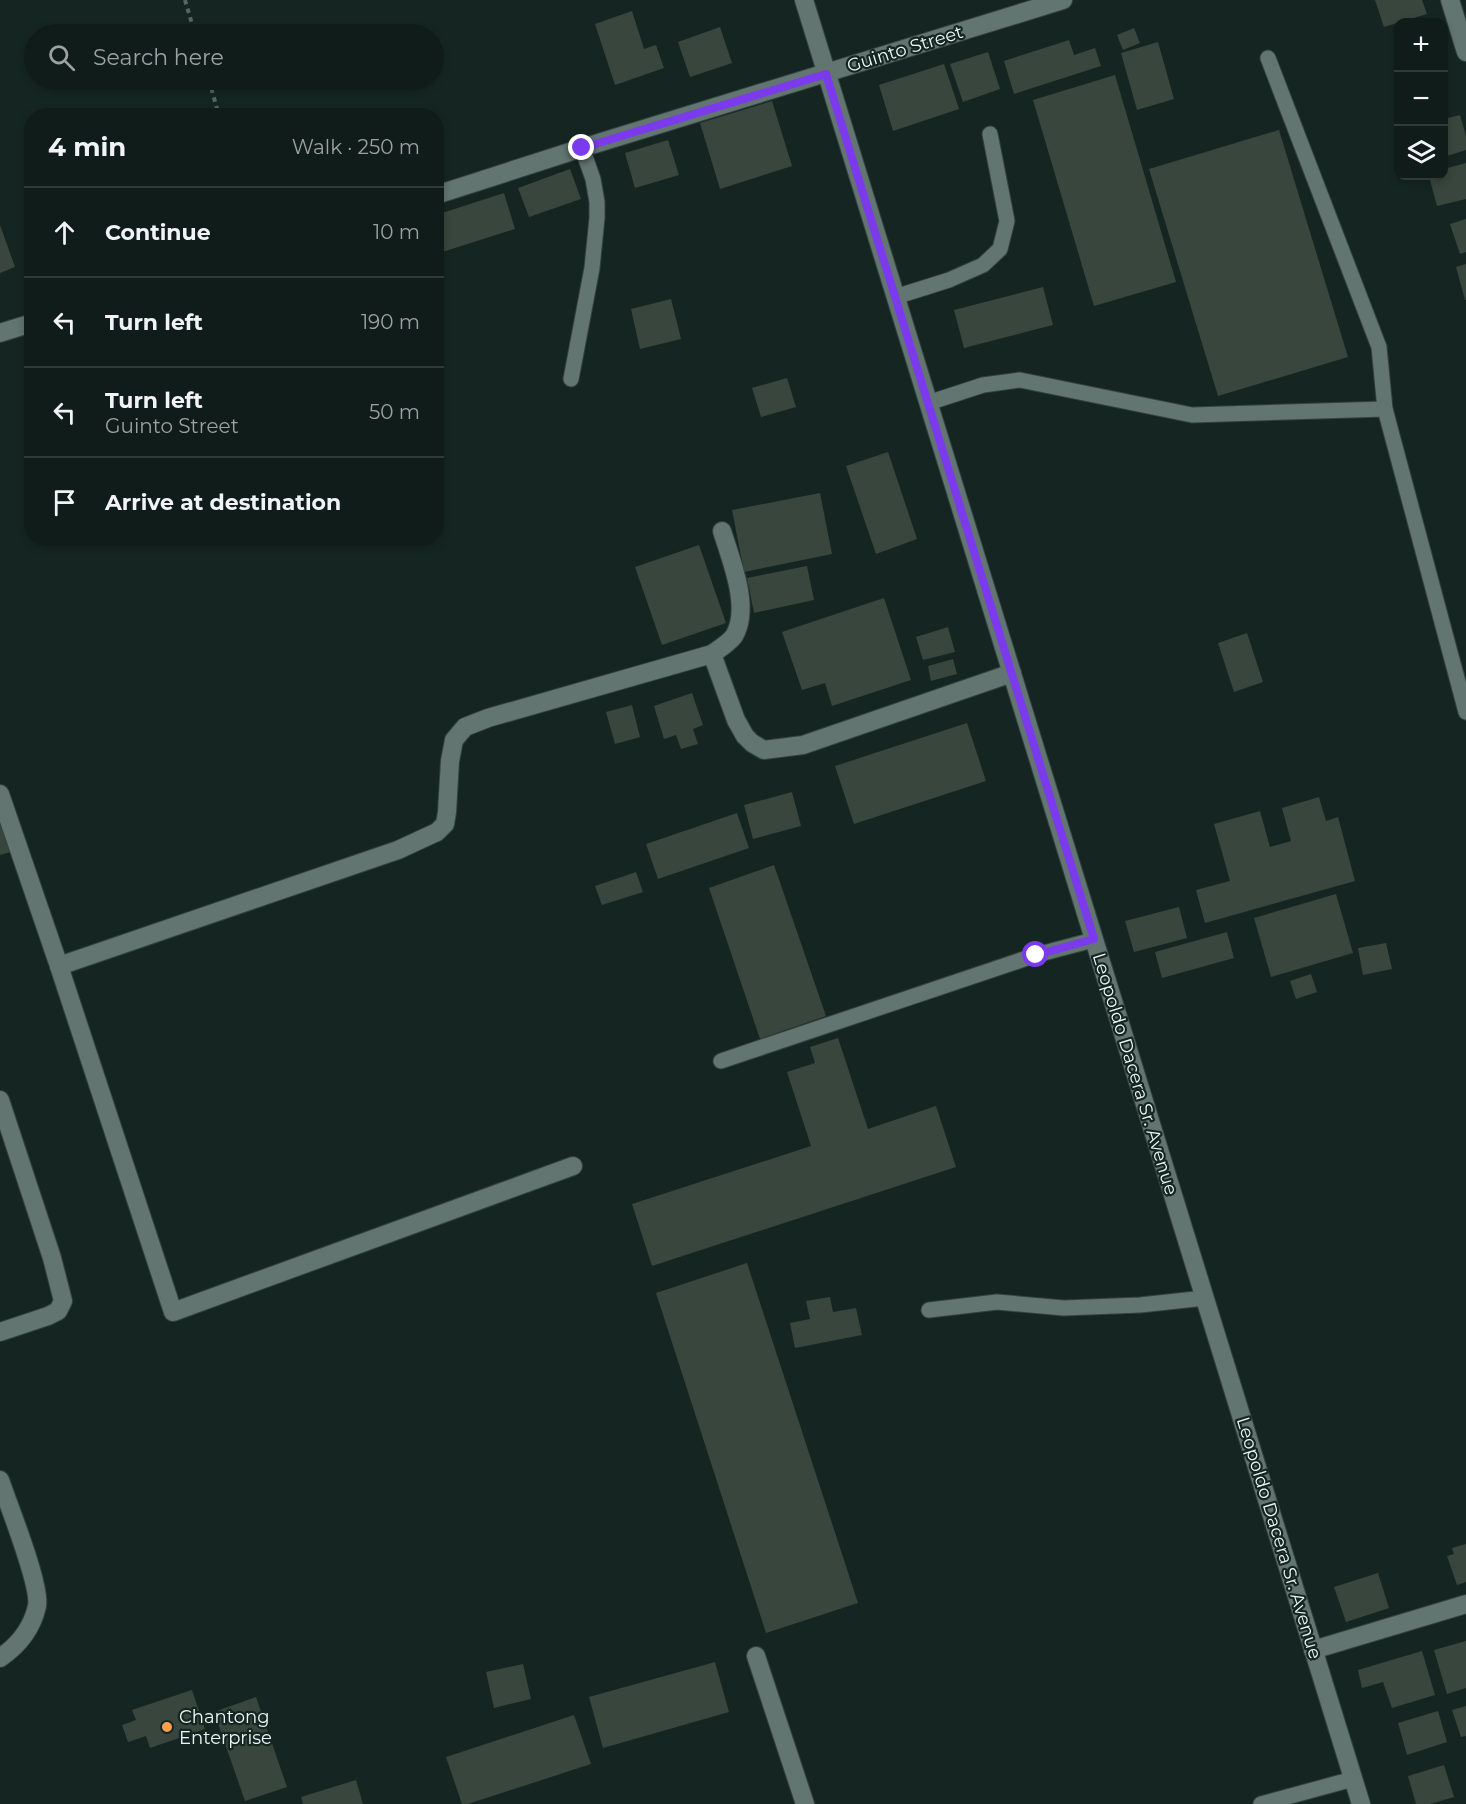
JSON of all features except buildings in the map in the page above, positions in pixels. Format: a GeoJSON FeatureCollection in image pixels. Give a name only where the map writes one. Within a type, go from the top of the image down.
{"type":"FeatureCollection","features":[{"type":"Feature","properties":{"kind":"street","name":"Leopoldo Dacera Sr. Avenue"},"geometry":{"type":"LineString","coordinates":[[804,0],[1361,1804]]}},
{"type":"Feature","properties":{"kind":"street","name":"Guinto Street"},"geometry":{"type":"LineString","coordinates":[[444,192],[1063,0]]}},
{"type":"Feature","properties":{"kind":"street"},"geometry":{"type":"LineString","coordinates":[[1450,0],[1466,52]]}},
{"type":"Feature","properties":{"kind":"street"},"geometry":{"type":"LineString","coordinates":[[0,333],[24,326]]}},
{"type":"Feature","properties":{"kind":"street"},"geometry":{"type":"LineString","coordinates":[[59,966],[398,850],[437,832],[445,824],[454,740],[465,727],[488,718],[712,654],[733,638],[740,622],[737,580],[722,531]]}},
{"type":"Feature","properties":{"kind":"street"},"geometry":{"type":"LineString","coordinates":[[712,654],[736,720],[745,736],[764,750],[803,746],[1012,673]]}},
{"type":"Feature","properties":{"kind":"street"},"geometry":{"type":"LineString","coordinates":[[0,794],[173,1312],[573,1166]]}},
{"type":"Feature","properties":{"kind":"street"},"geometry":{"type":"LineString","coordinates":[[0,1100],[52,1258],[63,1301],[58,1311],[48,1317],[0,1332]]}},
{"type":"Feature","properties":{"kind":"street"},"geometry":{"type":"LineString","coordinates":[[0,1480],[28,1562],[38,1604],[28,1630],[13,1649],[0,1658]]}},
{"type":"Feature","properties":{"kind":"street"},"geometry":{"type":"LineString","coordinates":[[1313,1650],[1466,1604]]}},
{"type":"Feature","properties":{"kind":"street"},"geometry":{"type":"LineString","coordinates":[[756,1656],[805,1804]]}},
{"type":"Feature","properties":{"kind":"lane"},"geometry":{"type":"LineString","coordinates":[[1268,58],[1379,347],[1385,409],[1466,712]]}},
{"type":"Feature","properties":{"kind":"lane"},"geometry":{"type":"LineString","coordinates":[[895,297],[949,280],[983,265],[1000,249],[1007,221],[990,134]]}},
{"type":"Feature","properties":{"kind":"lane"},"geometry":{"type":"LineString","coordinates":[[572,379],[592,268],[597,218],[597,202],[582,148]]}},
{"type":"Feature","properties":{"kind":"lane"},"geometry":{"type":"LineString","coordinates":[[928,403],[982,385],[1020,380],[1192,415],[1385,409]]}},
{"type":"Feature","properties":{"kind":"lane"},"geometry":{"type":"LineString","coordinates":[[721,1061],[1036,955],[1094,939]]}},
{"type":"Feature","properties":{"kind":"lane"},"geometry":{"type":"LineString","coordinates":[[928,1310],[997,1302],[1064,1308],[1140,1305],[1205,1298]]}},
{"type":"Feature","properties":{"kind":"lane"},"geometry":{"type":"LineString","coordinates":[[1262,1804],[1353,1779]]}},
{"type":"Feature","properties":{"kind":"path"},"geometry":{"type":"LineString","coordinates":[[185,0],[192,24]]}},
{"type":"Feature","properties":{"kind":"path"},"geometry":{"type":"LineString","coordinates":[[212,90],[217,108]]}},
{"type":"Feature","properties":{"kind":"place","name":"Chantong Enterprise"},"geometry":{"type":"Point","coordinates":[167,1727]}},
{"type":"Feature","properties":{"kind":"route"},"geometry":{"type":"LineString","coordinates":[[582,148],[826,74],[1094,939],[1036,955]]}}]}
